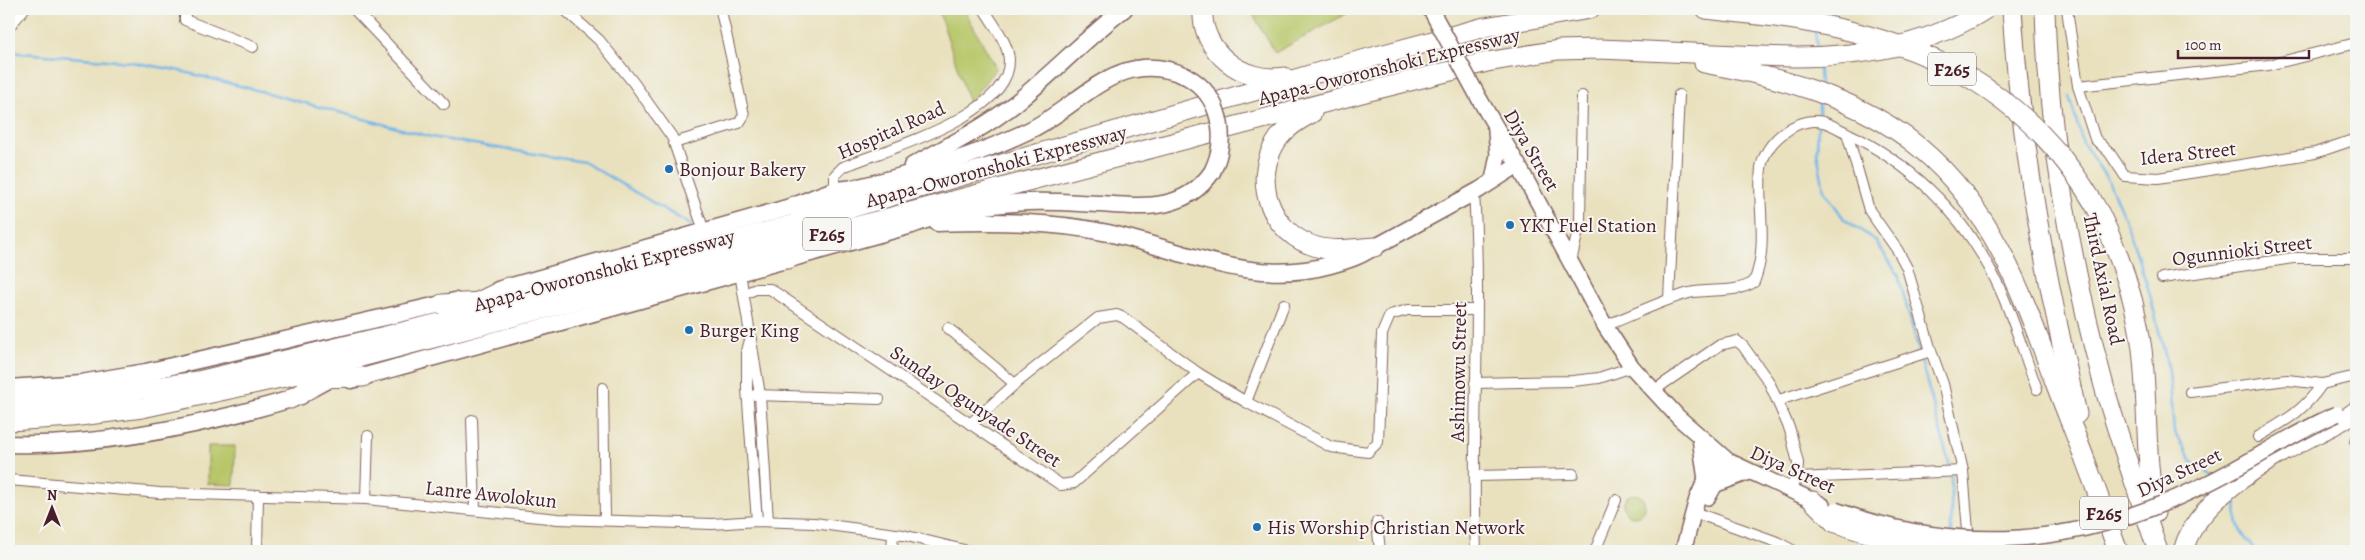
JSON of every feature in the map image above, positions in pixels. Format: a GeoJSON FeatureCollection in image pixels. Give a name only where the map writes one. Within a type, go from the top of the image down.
{"type":"FeatureCollection","features":[{"type":"Feature","properties":{"kind":"highway"},"geometry":{"type":"LineString","coordinates":[[1203,9],[1208,39],[1216,51],[1228,63],[1242,71],[1275,78],[1351,63]]}},
{"type":"Feature","properties":{"kind":"highway","name":"Apapa-Oworonshoki Expressway"},"geometry":{"type":"LineString","coordinates":[[9,403],[66,400],[198,381],[861,196],[1351,63],[1486,27],[1590,9]]}},
{"type":"Feature","properties":{"kind":"highway","name":"F265"},"geometry":{"type":"LineString","coordinates":[[1706,9],[1807,21],[1868,34],[1894,42],[1960,73],[2008,104],[2048,140],[2082,182],[2100,214],[2121,259],[2137,320],[2144,374],[2151,493],[2162,551]]}},
{"type":"Feature","properties":{"kind":"highway"},"geometry":{"type":"LineString","coordinates":[[1646,52],[1807,58],[1880,50],[1948,28],[1986,9]]}},
{"type":"Feature","properties":{"kind":"highway"},"geometry":{"type":"LineString","coordinates":[[2012,9],[2025,147],[2046,276],[2091,474]]}},
{"type":"Feature","properties":{"kind":"highway","name":"Third Axial Road"},"geometry":{"type":"LineString","coordinates":[[2046,18],[2054,125],[2069,229],[2104,386],[2158,551]]}},
{"type":"Feature","properties":{"kind":"highway","name":"Apapa-Oworonshoki Expressway"},"geometry":{"type":"LineString","coordinates":[[9,421],[72,417],[142,408],[285,377],[785,252],[1369,91],[1528,54],[1558,50],[1646,52]]}},
{"type":"Feature","properties":{"kind":"highway","name":"F265"},"geometry":{"type":"LineString","coordinates":[[1646,52],[1721,66],[1777,80],[1835,99],[1863,111],[1889,127],[1919,147],[1942,169],[1974,207],[2000,248],[2023,298],[2091,474],[2118,551]]}},
{"type":"Feature","properties":{"kind":"highway"},"geometry":{"type":"LineString","coordinates":[[1369,91],[1312,113],[1288,128],[1278,139],[1271,152],[1265,178],[1265,193],[1274,216],[1292,236],[1304,242],[1330,250],[1374,247]]}},
{"type":"Feature","properties":{"kind":"highway"},"geometry":{"type":"LineString","coordinates":[[798,214],[834,198],[861,196]]}},
{"type":"Feature","properties":{"kind":"highway"},"geometry":{"type":"LineString","coordinates":[[785,252],[872,229]]}},
{"type":"Feature","properties":{"kind":"highway"},"geometry":{"type":"LineString","coordinates":[[443,313],[476,302],[512,294]]}},
{"type":"Feature","properties":{"kind":"highway"},"geometry":{"type":"LineString","coordinates":[[290,399],[328,379],[356,359]]}},
{"type":"Feature","properties":{"kind":"highway"},"geometry":{"type":"LineString","coordinates":[[285,377],[328,379],[363,377]]}},
{"type":"Feature","properties":{"kind":"highway"},"geometry":{"type":"LineString","coordinates":[[2187,545],[2212,504],[2228,490],[2253,472],[2317,434],[2338,424],[2356,409]]}},
{"type":"Feature","properties":{"kind":"highway"},"geometry":{"type":"LineString","coordinates":[[1813,501],[1834,516],[1875,536],[1907,544],[1970,551]]}},
{"type":"Feature","properties":{"kind":"main road"},"geometry":{"type":"LineString","coordinates":[[888,178],[937,152],[1016,102],[1091,34],[1124,9]]}},
{"type":"Feature","properties":{"kind":"main road","name":"Diya Street"},"geometry":{"type":"LineString","coordinates":[[1431,9],[1605,326],[1632,366],[1653,391],[1700,438],[1723,457],[1749,472],[1793,484],[1813,501]]}},
{"type":"Feature","properties":{"kind":"main road"},"geometry":{"type":"LineString","coordinates":[[888,178],[979,153],[1029,131],[1050,119],[1097,85],[1118,73],[1145,67],[1174,71],[1186,76],[1205,90],[1218,116],[1220,145],[1212,172],[1198,190],[1189,195],[1155,206],[1138,207],[1069,202],[997,204],[938,215],[912,225]]}},
{"type":"Feature","properties":{"kind":"main road"},"geometry":{"type":"LineString","coordinates":[[1493,180],[1498,155],[1496,128]]}},
{"type":"Feature","properties":{"kind":"main road"},"geometry":{"type":"LineString","coordinates":[[912,225],[1015,222],[1063,227],[1107,233],[1155,245],[1198,260],[1240,270],[1307,272],[1362,255],[1476,192],[1521,170]]}},
{"type":"Feature","properties":{"kind":"main road"},"geometry":{"type":"LineString","coordinates":[[1476,192],[1493,180],[1521,170]]}},
{"type":"Feature","properties":{"kind":"main road","name":"Apapa-Oworonshoki Expressway"},"geometry":{"type":"LineString","coordinates":[[861,196],[888,178]]}},
{"type":"Feature","properties":{"kind":"main road","name":"Apapa-Oworonshoki Expressway"},"geometry":{"type":"LineString","coordinates":[[512,294],[704,231],[798,214]]}},
{"type":"Feature","properties":{"kind":"main road","name":"Apapa-Oworonshoki Expressway"},"geometry":{"type":"LineString","coordinates":[[872,229],[912,225]]}},
{"type":"Feature","properties":{"kind":"main road","name":"Apapa-Oworonshoki Expressway"},"geometry":{"type":"LineString","coordinates":[[9,444],[36,445],[114,438],[187,425],[290,399],[740,272],[785,252]]}},
{"type":"Feature","properties":{"kind":"main road","name":"Apapa-Oworonshoki Expressway"},"geometry":{"type":"LineString","coordinates":[[9,388],[81,382],[146,372],[443,313]]}},
{"type":"Feature","properties":{"kind":"main road","name":"Diya Street"},"geometry":{"type":"LineString","coordinates":[[1834,516],[1933,536],[1988,539],[2022,538],[2067,532],[2123,518],[2178,498],[2298,432],[2337,414],[2356,409]]}},
{"type":"Feature","properties":{"kind":"main road"},"geometry":{"type":"LineString","coordinates":[[1700,438],[1710,483]]}},
{"type":"Feature","properties":{"kind":"main road"},"geometry":{"type":"LineString","coordinates":[[1683,551],[1710,483],[1723,457]]}},
{"type":"Feature","properties":{"kind":"main road"},"geometry":{"type":"LineString","coordinates":[[1710,483],[1749,472]]}},
{"type":"Feature","properties":{"kind":"main road"},"geometry":{"type":"LineString","coordinates":[[1693,551],[1702,506]]}},
{"type":"Feature","properties":{"kind":"street"},"geometry":{"type":"LineString","coordinates":[[9,27],[24,9]]}},
{"type":"Feature","properties":{"kind":"street"},"geometry":{"type":"LineString","coordinates":[[185,9],[185,20],[253,47]]}},
{"type":"Feature","properties":{"kind":"street"},"geometry":{"type":"LineString","coordinates":[[354,9],[444,104]]}},
{"type":"Feature","properties":{"kind":"street"},"geometry":{"type":"LineString","coordinates":[[564,9],[599,40],[633,82],[674,143],[704,231]]}},
{"type":"Feature","properties":{"kind":"street","name":"Hospital Road"},"geometry":{"type":"LineString","coordinates":[[834,198],[835,175],[843,167],[939,130],[980,105],[997,88],[1008,68],[1008,53],[984,9]]}},
{"type":"Feature","properties":{"kind":"street"},"geometry":{"type":"LineString","coordinates":[[2046,18],[2052,9]]}},
{"type":"Feature","properties":{"kind":"street"},"geometry":{"type":"LineString","coordinates":[[2067,10],[2079,9]]}},
{"type":"Feature","properties":{"kind":"street","name":"Idera Street"},"geometry":{"type":"LineString","coordinates":[[2067,10],[2078,86],[2095,139],[2109,152],[2125,176],[2158,178],[2241,165],[2315,153],[2356,139]]}},
{"type":"Feature","properties":{"kind":"street"},"geometry":{"type":"LineString","coordinates":[[674,143],[739,123],[744,115],[721,12]]}},
{"type":"Feature","properties":{"kind":"street"},"geometry":{"type":"LineString","coordinates":[[2078,86],[2269,65],[2356,43]]}},
{"type":"Feature","properties":{"kind":"street"},"geometry":{"type":"LineString","coordinates":[[1669,299],[1680,95]]}},
{"type":"Feature","properties":{"kind":"street"},"geometry":{"type":"LineString","coordinates":[[1571,262],[1580,221],[1582,96]]}},
{"type":"Feature","properties":{"kind":"street"},"geometry":{"type":"LineString","coordinates":[[1605,326],[1669,299],[1690,293],[1740,288],[1754,282],[1761,259],[1761,166],[1777,138],[1799,124],[1821,121],[1875,146],[1922,180],[1961,224],[1990,268],[2037,389]]}},
{"type":"Feature","properties":{"kind":"street"},"geometry":{"type":"LineString","coordinates":[[1847,133],[1870,210],[1898,251],[1907,268],[1922,353],[1943,384],[1955,471],[1970,551]]}},
{"type":"Feature","properties":{"kind":"street","name":"Ashimowu Street"},"geometry":{"type":"LineString","coordinates":[[1476,192],[1478,251],[1475,383],[1476,551]]}},
{"type":"Feature","properties":{"kind":"street","name":"Ogunnioki Street"},"geometry":{"type":"LineString","coordinates":[[2162,278],[2293,258],[2356,258]]}},
{"type":"Feature","properties":{"kind":"street"},"geometry":{"type":"LineString","coordinates":[[740,272],[750,340],[755,352],[760,395],[768,521]]}},
{"type":"Feature","properties":{"kind":"street","name":"Sunday Ogunyade Street"},"geometry":{"type":"LineString","coordinates":[[744,294],[756,289],[770,289],[1061,485],[1074,483],[1198,373]]}},
{"type":"Feature","properties":{"kind":"street"},"geometry":{"type":"LineString","coordinates":[[1246,402],[1284,304]]}},
{"type":"Feature","properties":{"kind":"street"},"geometry":{"type":"LineString","coordinates":[[970,424],[1015,384],[1098,318],[1107,315],[1124,318],[1198,373],[1246,402],[1330,447],[1368,452],[1378,442],[1382,334],[1390,315],[1408,310],[1476,310]]}},
{"type":"Feature","properties":{"kind":"street"},"geometry":{"type":"LineString","coordinates":[[948,328],[1015,384]]}},
{"type":"Feature","properties":{"kind":"street"},"geometry":{"type":"LineString","coordinates":[[750,340],[747,352],[747,395],[756,521]]}},
{"type":"Feature","properties":{"kind":"street"},"geometry":{"type":"LineString","coordinates":[[1653,391],[1720,345],[1738,341],[1769,382],[1790,430],[1798,463],[1793,484],[1955,471]]}},
{"type":"Feature","properties":{"kind":"street"},"geometry":{"type":"LineString","coordinates":[[1778,400],[1922,353]]}},
{"type":"Feature","properties":{"kind":"street"},"geometry":{"type":"LineString","coordinates":[[1475,383],[1573,381],[1599,378],[1632,366]]}},
{"type":"Feature","properties":{"kind":"street"},"geometry":{"type":"LineString","coordinates":[[2190,392],[2287,380],[2322,384],[2356,376]]}},
{"type":"Feature","properties":{"kind":"street"},"geometry":{"type":"LineString","coordinates":[[2258,438],[2293,416],[2311,401],[2322,384]]}},
{"type":"Feature","properties":{"kind":"street"},"geometry":{"type":"LineString","coordinates":[[603,388],[605,520]]}},
{"type":"Feature","properties":{"kind":"street"},"geometry":{"type":"LineString","coordinates":[[747,395],[878,399]]}},
{"type":"Feature","properties":{"kind":"street"},"geometry":{"type":"LineString","coordinates":[[472,420],[475,510]]}},
{"type":"Feature","properties":{"kind":"street"},"geometry":{"type":"LineString","coordinates":[[366,499],[368,436]]}},
{"type":"Feature","properties":{"kind":"street"},"geometry":{"type":"LineString","coordinates":[[1475,476],[1573,474]]}},
{"type":"Feature","properties":{"kind":"street","name":"Lanre Awolokun"},"geometry":{"type":"LineString","coordinates":[[9,480],[160,493],[366,499],[558,519],[712,524],[756,521],[814,523],[893,534],[968,551]]}},
{"type":"Feature","properties":{"kind":"street"},"geometry":{"type":"LineString","coordinates":[[258,495],[258,551]]}},
{"type":"Feature","properties":{"kind":"street"},"geometry":{"type":"LineString","coordinates":[[1595,551],[1616,500]]}},
{"type":"Feature","properties":{"kind":"street"},"geometry":{"type":"LineString","coordinates":[[1702,506],[1794,551]]}},
{"type":"Feature","properties":{"kind":"street"},"geometry":{"type":"LineString","coordinates":[[1377,522],[1380,551]]}},
{"type":"Feature","properties":{"kind":"street"},"geometry":{"type":"LineString","coordinates":[[892,551],[893,534]]}},
{"type":"Feature","properties":{"kind":"street"},"geometry":{"type":"LineString","coordinates":[[1865,551],[1870,546],[1897,551]]}},
{"type":"Feature","properties":{"kind":"green space"},"geometry":{"type":"Polygon","coordinates":[[[938,9],[964,9],[996,68],[969,103],[938,9]]]}},
{"type":"Feature","properties":{"kind":"green space"},"geometry":{"type":"Polygon","coordinates":[[[1250,9],[1355,9],[1275,53],[1250,9]]]}},
{"type":"Feature","properties":{"kind":"green space"},"geometry":{"type":"Polygon","coordinates":[[[208,446],[235,446],[234,485],[208,484],[208,446]]]}},
{"type":"Feature","properties":{"kind":"green space"},"geometry":{"type":"Polygon","coordinates":[[[1634,494],[1642,497],[1645,505],[1642,513],[1634,516],[1626,513],[1623,505],[1626,497],[1634,494]]]}},
{"type":"Feature","properties":{"kind":"waterway"},"geometry":{"type":"LineString","coordinates":[[1815,30],[1817,49]]}},
{"type":"Feature","properties":{"kind":"waterway"},"geometry":{"type":"LineString","coordinates":[[9,52],[131,62],[176,70],[431,137],[584,162],[691,225]]}},
{"type":"Feature","properties":{"kind":"waterway"},"geometry":{"type":"LineString","coordinates":[[1818,62],[1820,84]]}},
{"type":"Feature","properties":{"kind":"waterway"},"geometry":{"type":"LineString","coordinates":[[2069,96],[2083,143],[2108,180],[2126,221],[2149,291],[2169,371],[2174,432],[2191,460],[2211,475]]}},
{"type":"Feature","properties":{"kind":"waterway"},"geometry":{"type":"LineString","coordinates":[[1819,100],[1819,119]]}},
{"type":"Feature","properties":{"kind":"waterway"},"geometry":{"type":"LineString","coordinates":[[1818,125],[1817,152],[1824,190],[1844,219],[1876,241],[1898,275],[1919,351]]}},
{"type":"Feature","properties":{"kind":"waterway"},"geometry":{"type":"LineString","coordinates":[[1920,357],[1951,470]]}},
{"type":"Feature","properties":{"kind":"waterway"},"geometry":{"type":"LineString","coordinates":[[1951,475],[1951,532]]}},
{"type":"Feature","properties":{"kind":"waterway"},"geometry":{"type":"LineString","coordinates":[[2232,497],[2237,504],[2236,512],[2240,529],[2255,551]]}},
{"type":"Feature","properties":{"kind":"place","name":"Bonjour Bakery"},"geometry":{"type":"Point","coordinates":[669,169]}},
{"type":"Feature","properties":{"kind":"place","name":"YKT Fuel Station"},"geometry":{"type":"Point","coordinates":[1510,225]}},
{"type":"Feature","properties":{"kind":"place","name":"Burger King"},"geometry":{"type":"Point","coordinates":[689,330]}},
{"type":"Feature","properties":{"kind":"place","name":"His Worship Christian Network"},"geometry":{"type":"Point","coordinates":[1257,527]}}]}
